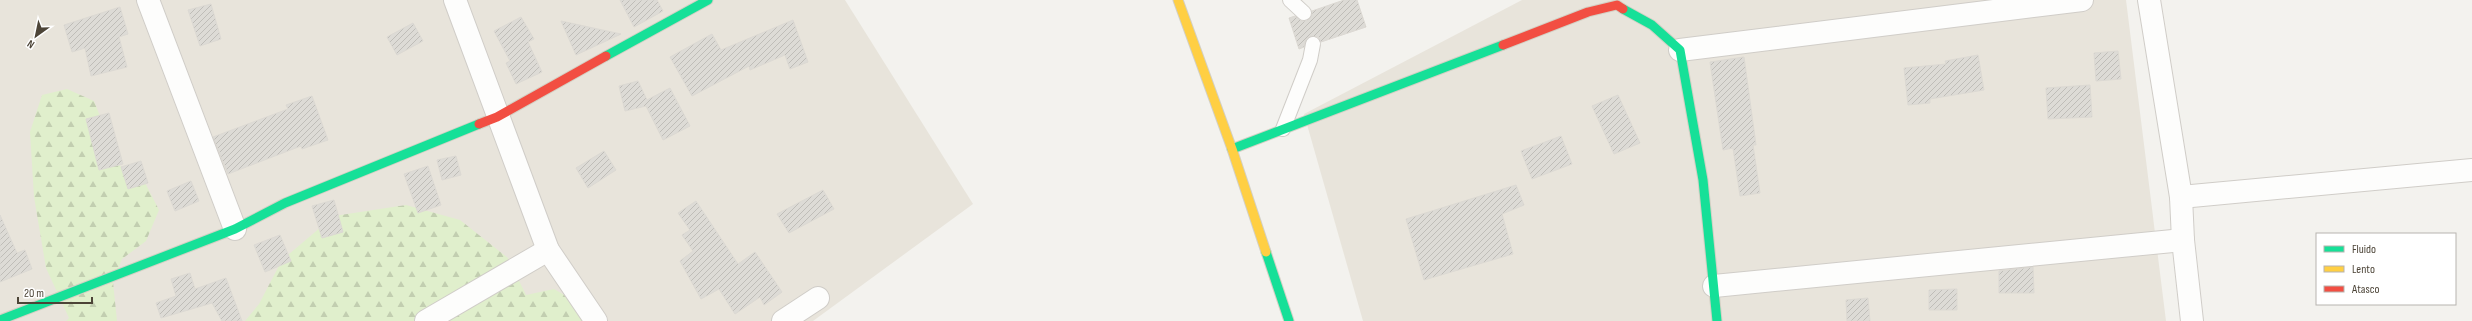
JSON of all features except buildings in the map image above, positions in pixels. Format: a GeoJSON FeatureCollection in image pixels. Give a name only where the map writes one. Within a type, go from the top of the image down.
{"type":"FeatureCollection","features":[{"type":"Feature","properties":{"kind":"main road"},"geometry":{"type":"LineString","coordinates":[[0,320],[235,229],[285,203],[497,117],[708,0]]}},
{"type":"Feature","properties":{"kind":"main road"},"geometry":{"type":"LineString","coordinates":[[1178,0],[1232,149],[1289,321]]}},
{"type":"Feature","properties":{"kind":"main road"},"geometry":{"type":"LineString","coordinates":[[1232,149],[1587,6],[1620,3],[1652,26],[1680,50],[1703,180],[1717,321]]}},
{"type":"Feature","properties":{"kind":"street"},"geometry":{"type":"LineString","coordinates":[[148,0],[235,229]]}},
{"type":"Feature","properties":{"kind":"street"},"geometry":{"type":"LineString","coordinates":[[455,0],[497,117],[548,250],[596,321]]}},
{"type":"Feature","properties":{"kind":"street"},"geometry":{"type":"LineString","coordinates":[[1680,50],[2082,0]]}},
{"type":"Feature","properties":{"kind":"street"},"geometry":{"type":"LineString","coordinates":[[2149,0],[2181,198],[2183,240],[2192,321]]}},
{"type":"Feature","properties":{"kind":"street"},"geometry":{"type":"LineString","coordinates":[[2181,198],[2472,170]]}},
{"type":"Feature","properties":{"kind":"street"},"geometry":{"type":"LineString","coordinates":[[1714,286],[2183,240]]}},
{"type":"Feature","properties":{"kind":"street"},"geometry":{"type":"LineString","coordinates":[[426,321],[548,250]]}},
{"type":"Feature","properties":{"kind":"street"},"geometry":{"type":"LineString","coordinates":[[783,321],[818,298]]}},
{"type":"Feature","properties":{"kind":"lane"},"geometry":{"type":"LineString","coordinates":[[1290,0],[1304,14]]}},
{"type":"Feature","properties":{"kind":"lane"},"geometry":{"type":"LineString","coordinates":[[1283,129],[1310,60],[1313,44]]}},
{"type":"Feature","properties":{"kind":"shaded area"},"geometry":{"type":"Polygon","coordinates":[[[0,0],[845,0],[973,204],[813,321],[0,321],[0,0]]]}},
{"type":"Feature","properties":{"kind":"shaded area"},"geometry":{"type":"Polygon","coordinates":[[[1522,0],[2126,0],[2166,321],[1363,321],[1304,114],[1522,0]]]}},
{"type":"Feature","properties":{"kind":"green space"},"geometry":{"type":"Polygon","coordinates":[[[67,89],[94,101],[120,166],[142,177],[159,210],[146,241],[122,259],[113,282],[117,321],[66,321],[69,318],[46,268],[34,197],[30,132],[42,95],[67,89]]]}},
{"type":"Feature","properties":{"kind":"green space"},"geometry":{"type":"Polygon","coordinates":[[[406,205],[460,220],[508,258],[526,295],[554,289],[578,303],[601,321],[245,321],[259,304],[282,260],[334,216],[406,205]]]}},
{"type":"Feature","properties":{"kind":"traffic: fast"},"geometry":{"type":"LineString","coordinates":[[606,56],[708,0]]}},
{"type":"Feature","properties":{"kind":"traffic: fast"},"geometry":{"type":"LineString","coordinates":[[1623,9],[1652,25],[1680,50],[1703,180],[1717,321]]}},
{"type":"Feature","properties":{"kind":"traffic: fast"},"geometry":{"type":"LineString","coordinates":[[1232,149],[1503,45]]}},
{"type":"Feature","properties":{"kind":"traffic: fast"},"geometry":{"type":"LineString","coordinates":[[0,320],[235,229],[285,203],[479,124]]}},
{"type":"Feature","properties":{"kind":"traffic: fast"},"geometry":{"type":"LineString","coordinates":[[1266,252],[1289,321]]}},
{"type":"Feature","properties":{"kind":"traffic: slow"},"geometry":{"type":"LineString","coordinates":[[1178,0],[1232,149],[1266,252]]}},
{"type":"Feature","properties":{"kind":"traffic: jam"},"geometry":{"type":"LineString","coordinates":[[1503,45],[1588,12],[1617,5],[1623,9]]}},
{"type":"Feature","properties":{"kind":"traffic: jam"},"geometry":{"type":"LineString","coordinates":[[479,124],[497,117],[606,56]]}}]}
